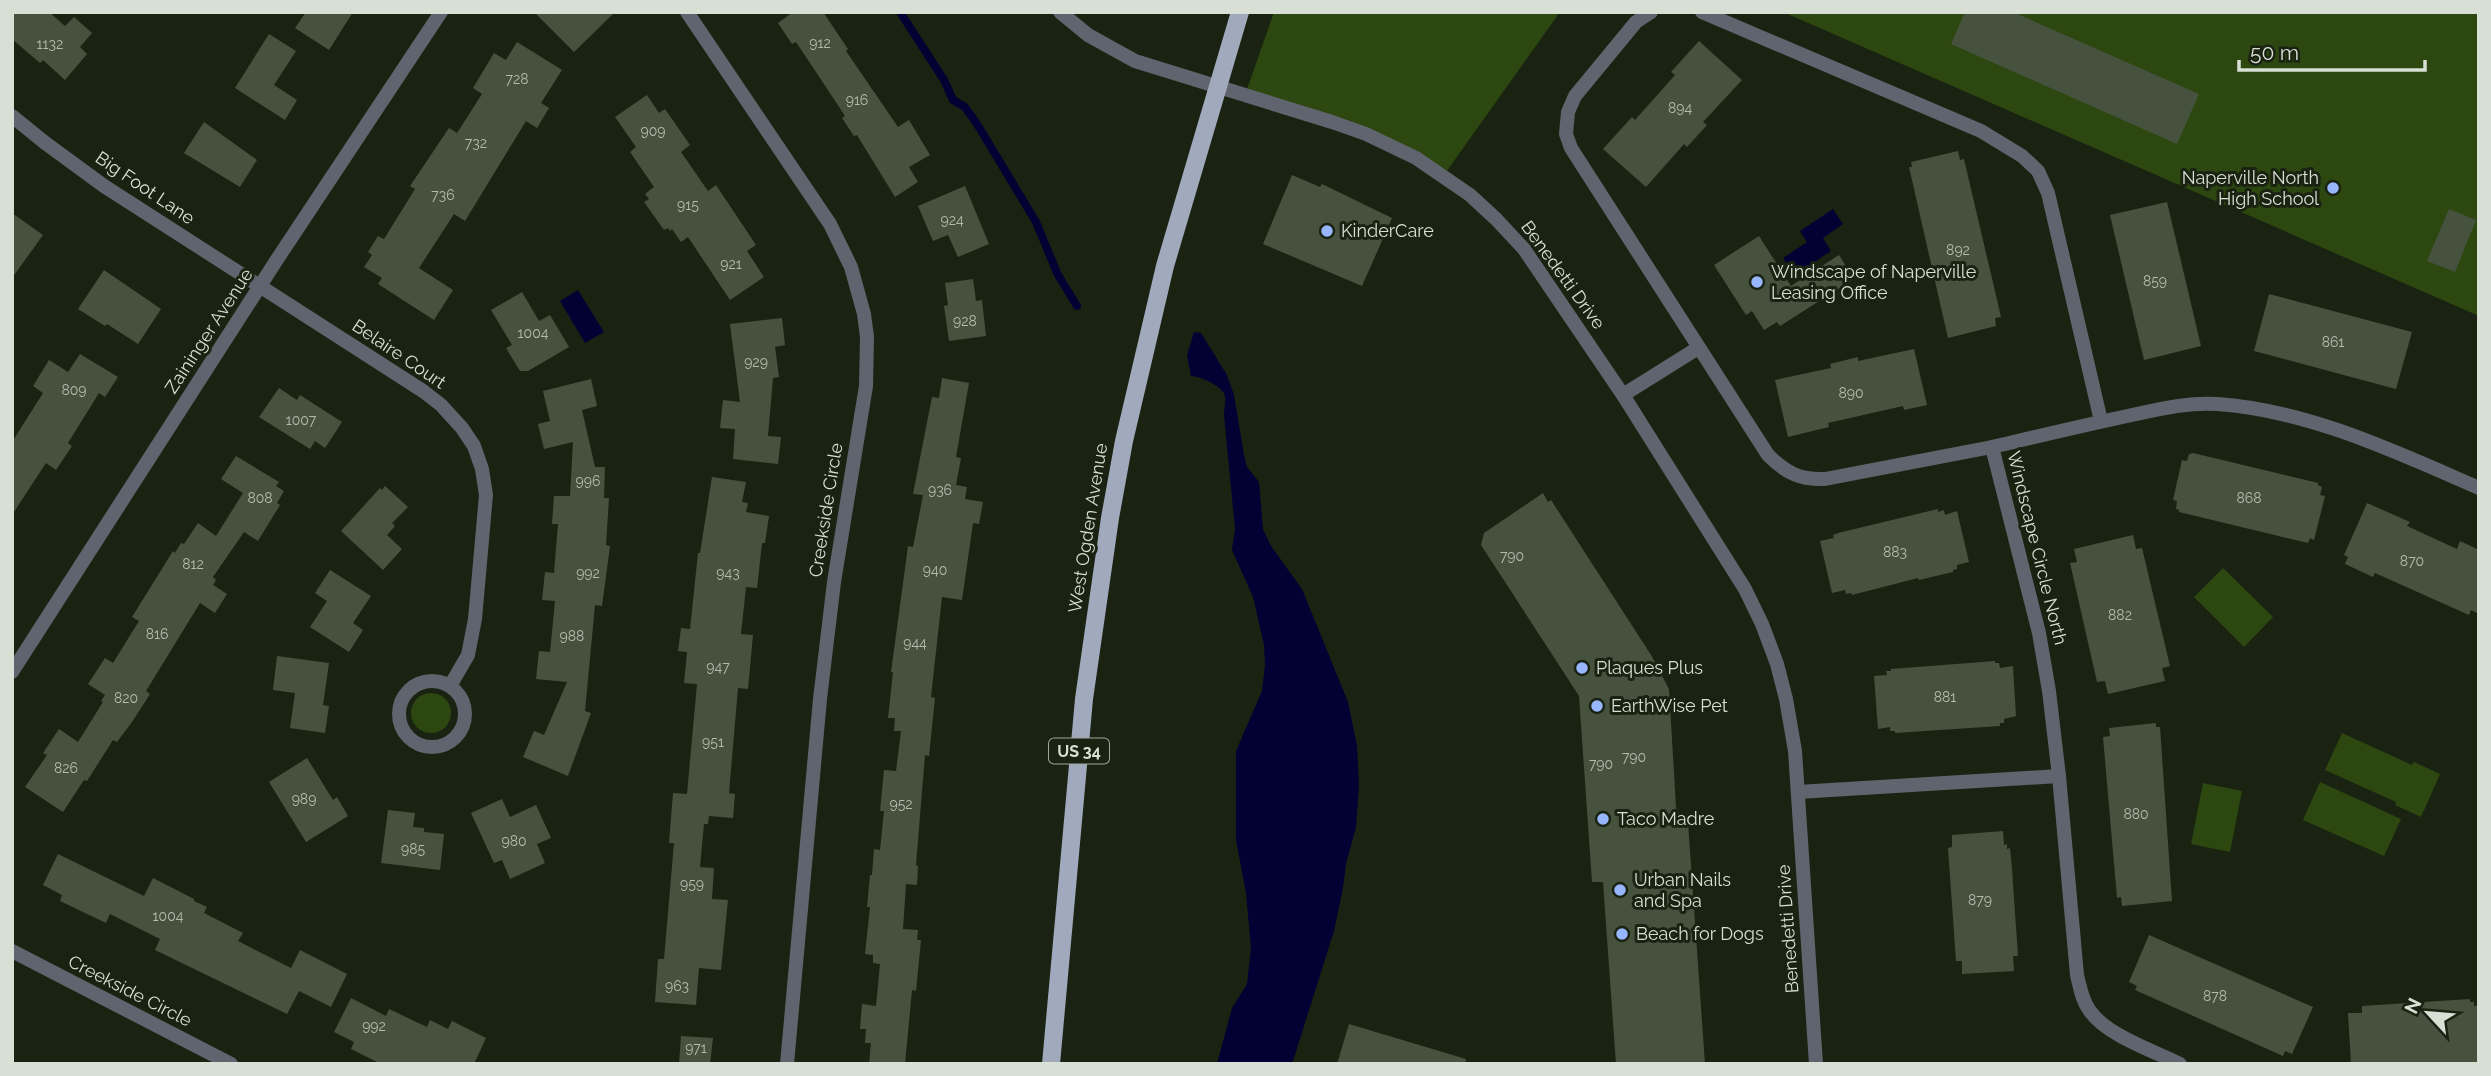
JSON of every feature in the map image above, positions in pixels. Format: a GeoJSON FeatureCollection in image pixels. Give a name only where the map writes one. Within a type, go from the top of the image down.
{"type":"FeatureCollection","features":[{"type":"Feature","properties":{"kind":"main road","name":"West Ogden Avenue"},"geometry":{"type":"LineString","coordinates":[[1051,1064],[1084,699],[1110,518],[1124,441],[1165,266],[1240,12]]}},
{"type":"Feature","properties":{"kind":"street","name":"Zaininger Avenue"},"geometry":{"type":"LineString","coordinates":[[12,672],[260,286],[441,12]]}},
{"type":"Feature","properties":{"kind":"street","name":"Creekside Circle"},"geometry":{"type":"LineString","coordinates":[[687,12],[830,224],[850,267],[864,314],[867,337],[866,386],[834,582],[820,699],[787,1064]]}},
{"type":"Feature","properties":{"kind":"street","name":"Benedetti Drive"},"geometry":{"type":"LineString","coordinates":[[1060,12],[1120,54],[1366,134],[1416,158],[1447,178],[1496,219],[1524,249],[1623,395],[1732,568],[1762,624],[1777,664],[1795,751],[1816,1064]]}},
{"type":"Feature","properties":{"kind":"street"},"geometry":{"type":"LineString","coordinates":[[1651,12],[1636,22],[1575,96],[1568,112],[1566,134],[1571,148],[1768,455],[1795,477],[1811,480],[1992,447]]}},
{"type":"Feature","properties":{"kind":"street"},"geometry":{"type":"LineString","coordinates":[[1702,12],[1982,131],[2022,156],[2038,171],[2048,193],[2101,421]]}},
{"type":"Feature","properties":{"kind":"street","name":"Big Foot Lane"},"geometry":{"type":"LineString","coordinates":[[12,116],[104,186],[260,286]]}},
{"type":"Feature","properties":{"kind":"street","name":"Belaire Court"},"geometry":{"type":"LineString","coordinates":[[260,286],[423,391],[448,413],[474,446],[482,469],[486,495],[475,620],[468,655],[450,686]]}},
{"type":"Feature","properties":{"kind":"street"},"geometry":{"type":"LineString","coordinates":[[1623,395],[1698,348]]}},
{"type":"Feature","properties":{"kind":"street","name":"Windscape Circle North"},"geometry":{"type":"LineString","coordinates":[[2180,1064],[2119,1035],[2090,1012],[2083,998],[2077,975],[2059,776],[2039,633],[1992,447],[2171,407],[2215,404],[2308,421],[2365,441],[2479,488]]}},
{"type":"Feature","properties":{"kind":"street"},"geometry":{"type":"LineString","coordinates":[[432,680],[450,686],[457,692],[465,709],[465,718],[457,735],[441,746],[423,746],[407,735],[399,718],[402,700],[414,686],[422,682],[432,680]]}},
{"type":"Feature","properties":{"kind":"street"},"geometry":{"type":"LineString","coordinates":[[1798,792],[2059,776]]}},
{"type":"Feature","properties":{"kind":"street","name":"Creekside Circle"},"geometry":{"type":"LineString","coordinates":[[12,951],[231,1064]]}},
{"type":"Feature","properties":{"kind":"green space"},"geometry":{"type":"Polygon","coordinates":[[[1274,12],[1560,12],[1444,175],[1403,152],[1245,95],[1274,12]]]}},
{"type":"Feature","properties":{"kind":"green space","name":"Naperville North High School"},"geometry":{"type":"Polygon","coordinates":[[[1783,12],[2479,12],[2479,316],[1783,12]]]}},
{"type":"Feature","properties":{"kind":"green space"},"geometry":{"type":"Polygon","coordinates":[[[2223,568],[2273,617],[2244,647],[2194,597],[2223,568]]]}},
{"type":"Feature","properties":{"kind":"green space"},"geometry":{"type":"Polygon","coordinates":[[[431,693],[445,699],[451,713],[445,727],[431,733],[417,727],[411,713],[417,699],[431,693]]]}},
{"type":"Feature","properties":{"kind":"green space"},"geometry":{"type":"Polygon","coordinates":[[[2342,733],[2412,765],[2414,762],[2440,774],[2421,817],[2395,805],[2396,802],[2325,770],[2342,733]]]}},
{"type":"Feature","properties":{"kind":"green space"},"geometry":{"type":"Polygon","coordinates":[[[2320,782],[2401,819],[2384,856],[2303,820],[2320,782]]]}},
{"type":"Feature","properties":{"kind":"green space"},"geometry":{"type":"Polygon","coordinates":[[[2203,783],[2242,791],[2230,852],[2191,844],[2203,783]]]}},
{"type":"Feature","properties":{"kind":"shaded area"},"geometry":{"type":"Polygon","coordinates":[[[1833,209],[1843,224],[1823,238],[1831,251],[1795,275],[1783,258],[1807,242],[1800,231],[1833,209]]]}},
{"type":"Feature","properties":{"kind":"shaded area"},"geometry":{"type":"Polygon","coordinates":[[[578,290],[604,332],[585,343],[560,301],[578,290]]]}},
{"type":"Feature","properties":{"kind":"shaded area"},"geometry":{"type":"Polygon","coordinates":[[[1194,332],[1201,333],[1227,375],[1234,395],[1247,467],[1259,482],[1263,529],[1271,546],[1302,589],[1348,702],[1357,746],[1359,785],[1356,827],[1346,864],[1334,931],[1292,1064],[1217,1064],[1232,1008],[1247,984],[1251,948],[1246,893],[1236,840],[1236,751],[1262,691],[1265,665],[1264,645],[1253,597],[1232,550],[1235,529],[1224,415],[1225,396],[1211,382],[1191,376],[1187,355],[1194,332]]]}},
{"type":"Feature","properties":{"kind":"building"},"geometry":{"type":"Polygon","coordinates":[[[12,12],[49,12],[65,26],[74,17],[92,33],[80,47],[87,54],[65,80],[43,60],[40,63],[12,39],[12,12]]]}},
{"type":"Feature","properties":{"kind":"building"},"geometry":{"type":"Polygon","coordinates":[[[306,12],[353,12],[329,50],[295,28],[306,12]]]}},
{"type":"Feature","properties":{"kind":"building"},"geometry":{"type":"Polygon","coordinates":[[[534,12],[615,12],[574,52],[534,12]]]}},
{"type":"Feature","properties":{"kind":"building"},"geometry":{"type":"Polygon","coordinates":[[[793,12],[823,12],[898,127],[909,120],[930,155],[909,167],[918,182],[895,197],[857,135],[854,136],[842,118],[845,116],[796,42],[792,44],[778,23],[793,12]]]}},
{"type":"Feature","properties":{"kind":"building"},"geometry":{"type":"Polygon","coordinates":[[[1965,12],[2013,12],[2199,94],[2177,144],[1951,44],[1965,12]]]}},
{"type":"Feature","properties":{"kind":"building"},"geometry":{"type":"Polygon","coordinates":[[[269,34],[296,51],[274,85],[297,100],[285,120],[235,88],[269,34]]]}},
{"type":"Feature","properties":{"kind":"building"},"geometry":{"type":"Polygon","coordinates":[[[1699,41],[1742,80],[1703,122],[1707,125],[1687,147],[1684,144],[1646,187],[1603,149],[1632,117],[1635,120],[1675,75],[1671,72],[1699,41]]]}},
{"type":"Feature","properties":{"kind":"building"},"geometry":{"type":"Polygon","coordinates":[[[517,42],[562,70],[541,103],[549,108],[537,128],[526,121],[465,221],[454,214],[419,268],[453,290],[434,320],[378,284],[382,278],[364,267],[372,255],[368,252],[378,236],[384,239],[415,189],[410,186],[449,128],[457,133],[482,94],[473,88],[494,53],[506,60],[517,42]]]}},
{"type":"Feature","properties":{"kind":"building"},"geometry":{"type":"Polygon","coordinates":[[[647,95],[659,113],[665,109],[690,145],[681,152],[708,191],[716,185],[756,245],[747,251],[764,277],[730,300],[688,237],[681,242],[672,229],[664,230],[644,202],[649,199],[645,194],[654,187],[630,152],[636,147],[615,117],[647,95]]]}},
{"type":"Feature","properties":{"kind":"building"},"geometry":{"type":"Polygon","coordinates":[[[204,122],[257,160],[240,187],[184,153],[204,122]]]}},
{"type":"Feature","properties":{"kind":"building"},"geometry":{"type":"Polygon","coordinates":[[[1958,151],[1960,160],[1964,159],[2001,317],[1995,318],[1996,326],[1948,338],[1909,167],[1912,167],[1911,162],[1958,151]]]}},
{"type":"Feature","properties":{"kind":"building","name":"KinderCare"},"geometry":{"type":"Polygon","coordinates":[[[1292,175],[1320,187],[1322,184],[1392,218],[1362,286],[1263,244],[1292,175]]]}},
{"type":"Feature","properties":{"kind":"building"},"geometry":{"type":"Polygon","coordinates":[[[965,186],[989,244],[958,257],[948,235],[933,241],[918,206],[965,186]]]}},
{"type":"Feature","properties":{"kind":"building"},"geometry":{"type":"Polygon","coordinates":[[[2167,202],[2201,346],[2144,360],[2110,215],[2167,202]]]}},
{"type":"Feature","properties":{"kind":"building"},"geometry":{"type":"Polygon","coordinates":[[[2449,209],[2476,220],[2455,272],[2427,261],[2449,209]]]}},
{"type":"Feature","properties":{"kind":"building"},"geometry":{"type":"Polygon","coordinates":[[[12,213],[43,235],[12,278],[12,213]]]}},
{"type":"Feature","properties":{"kind":"building","name":"Windscape of Naperville Leasing Office"},"geometry":{"type":"Polygon","coordinates":[[[1759,236],[1791,286],[1839,255],[1854,279],[1780,326],[1777,322],[1764,330],[1752,311],[1746,315],[1714,265],[1759,236]]]}},
{"type":"Feature","properties":{"kind":"building"},"geometry":{"type":"Polygon","coordinates":[[[104,270],[161,309],[138,344],[78,309],[104,270]]]}},
{"type":"Feature","properties":{"kind":"building"},"geometry":{"type":"Polygon","coordinates":[[[973,279],[976,301],[982,300],[986,336],[949,341],[944,306],[948,305],[945,283],[973,279]]]}},
{"type":"Feature","properties":{"kind":"building"},"geometry":{"type":"Polygon","coordinates":[[[522,292],[539,321],[550,315],[569,347],[528,371],[520,371],[506,348],[512,345],[491,310],[522,292]]]}},
{"type":"Feature","properties":{"kind":"building"},"geometry":{"type":"Polygon","coordinates":[[[2269,294],[2412,332],[2396,389],[2254,351],[2269,294]]]}},
{"type":"Feature","properties":{"kind":"building"},"geometry":{"type":"Polygon","coordinates":[[[782,318],[785,345],[775,347],[779,377],[773,378],[768,436],[781,437],[778,464],[733,459],[735,429],[720,428],[723,400],[740,402],[730,324],[782,318]]]}},
{"type":"Feature","properties":{"kind":"building"},"geometry":{"type":"Polygon","coordinates":[[[1914,349],[1927,405],[1904,410],[1903,406],[1828,423],[1829,427],[1788,437],[1775,380],[1831,368],[1830,364],[1858,357],[1858,361],[1914,349]]]}},
{"type":"Feature","properties":{"kind":"building"},"geometry":{"type":"Polygon","coordinates":[[[80,354],[118,377],[105,397],[99,393],[68,443],[72,446],[56,470],[46,463],[12,515],[12,442],[43,393],[33,386],[49,360],[68,372],[80,354]]]}},
{"type":"Feature","properties":{"kind":"building"},"geometry":{"type":"Polygon","coordinates":[[[942,378],[969,383],[956,457],[961,458],[956,485],[967,487],[965,499],[983,502],[979,524],[973,523],[962,600],[942,597],[931,697],[935,698],[929,756],[925,755],[916,865],[917,885],[906,884],[903,929],[918,930],[917,940],[921,940],[916,991],[912,990],[905,1064],[869,1064],[871,1043],[865,1043],[866,1029],[860,1029],[862,1004],[876,1006],[880,964],[873,963],[873,955],[865,954],[870,875],[874,849],[880,850],[884,770],[896,771],[901,731],[894,731],[895,718],[888,718],[891,672],[908,546],[913,547],[923,495],[913,494],[932,397],[939,398],[942,378]]]}},
{"type":"Feature","properties":{"kind":"building"},"geometry":{"type":"Polygon","coordinates":[[[591,379],[597,406],[582,410],[595,467],[605,467],[604,498],[609,498],[606,545],[610,546],[602,606],[595,605],[585,711],[591,713],[568,776],[523,757],[534,731],[544,735],[567,682],[536,679],[539,651],[550,652],[555,601],[542,600],[545,572],[554,573],[558,524],[552,524],[554,496],[570,496],[573,442],[544,449],[538,424],[550,421],[543,391],[591,379]]]}},
{"type":"Feature","properties":{"kind":"building"},"geometry":{"type":"Polygon","coordinates":[[[279,388],[297,400],[300,395],[342,422],[325,448],[315,441],[310,449],[259,417],[279,388]]]}},
{"type":"Feature","properties":{"kind":"building"},"geometry":{"type":"Polygon","coordinates":[[[2189,454],[2318,483],[2322,487],[2320,495],[2325,496],[2314,540],[2310,538],[2308,543],[2179,512],[2176,509],[2177,501],[2173,500],[2182,460],[2187,461],[2189,454]]]}},
{"type":"Feature","properties":{"kind":"building"},"geometry":{"type":"Polygon","coordinates":[[[236,456],[279,482],[276,486],[284,491],[277,503],[280,505],[258,541],[244,532],[213,577],[216,580],[213,585],[227,594],[215,613],[200,603],[146,691],[150,694],[132,722],[117,742],[113,740],[63,812],[25,787],[47,755],[43,753],[59,729],[78,742],[105,695],[88,684],[105,658],[113,663],[139,621],[132,617],[173,551],[175,553],[181,543],[184,544],[198,523],[216,536],[243,493],[221,479],[236,456]]]}},
{"type":"Feature","properties":{"kind":"building"},"geometry":{"type":"Polygon","coordinates":[[[712,477],[746,482],[742,502],[748,503],[746,512],[769,516],[765,543],[762,543],[757,588],[746,587],[741,634],[753,635],[748,689],[738,688],[729,793],[735,794],[733,818],[709,816],[708,824],[704,824],[700,867],[714,868],[712,899],[728,900],[721,970],[699,968],[696,1005],[655,1002],[658,959],[664,959],[674,843],[669,843],[673,793],[687,794],[697,684],[684,683],[687,652],[678,651],[681,628],[690,629],[698,553],[712,477]]]}},
{"type":"Feature","properties":{"kind":"building"},"geometry":{"type":"Polygon","coordinates":[[[385,486],[408,507],[392,523],[395,526],[387,535],[402,549],[383,570],[341,531],[380,488],[382,490],[385,486]]]}},
{"type":"Feature","properties":{"kind":"building"},"geometry":{"type":"Polygon","coordinates":[[[1543,493],[1548,502],[1551,500],[1651,655],[1669,689],[1677,824],[1688,823],[1705,1064],[1616,1064],[1603,882],[1592,882],[1579,696],[1481,545],[1484,533],[1543,493]]]}},
{"type":"Feature","properties":{"kind":"building"},"geometry":{"type":"Polygon","coordinates":[[[2367,503],[2410,522],[2407,526],[2457,549],[2460,541],[2479,550],[2479,614],[2471,610],[2469,615],[2375,573],[2373,577],[2345,564],[2348,557],[2344,555],[2367,503]]]}},
{"type":"Feature","properties":{"kind":"building"},"geometry":{"type":"Polygon","coordinates":[[[1938,509],[1938,512],[1944,510],[1945,515],[1957,511],[1969,562],[1957,565],[1953,572],[1919,580],[1918,578],[1852,595],[1846,594],[1845,590],[1832,593],[1820,541],[1834,538],[1833,535],[1838,533],[1938,509]]]}},
{"type":"Feature","properties":{"kind":"building"},"geometry":{"type":"Polygon","coordinates":[[[2133,535],[2136,549],[2142,548],[2170,666],[2162,668],[2165,681],[2108,694],[2105,681],[2097,682],[2070,563],[2077,562],[2074,549],[2133,535]]]}},
{"type":"Feature","properties":{"kind":"building"},"geometry":{"type":"Polygon","coordinates":[[[330,570],[371,596],[353,623],[363,630],[349,652],[310,627],[327,601],[315,593],[330,570]]]}},
{"type":"Feature","properties":{"kind":"building"},"geometry":{"type":"Polygon","coordinates":[[[277,656],[329,663],[323,705],[329,706],[325,733],[290,728],[295,693],[273,690],[277,656]]]}},
{"type":"Feature","properties":{"kind":"building"},"geometry":{"type":"Polygon","coordinates":[[[1995,661],[2000,668],[2013,666],[2016,716],[2004,719],[2000,726],[1895,733],[1890,731],[1890,727],[1878,729],[1874,676],[1887,675],[1886,671],[1891,669],[1995,661]]]}},
{"type":"Feature","properties":{"kind":"building"},"geometry":{"type":"Polygon","coordinates":[[[2156,723],[2156,727],[2160,727],[2172,901],[2122,906],[2121,897],[2117,898],[2103,737],[2110,736],[2109,728],[2156,723]]]}},
{"type":"Feature","properties":{"kind":"building"},"geometry":{"type":"Polygon","coordinates":[[[307,758],[333,800],[337,797],[348,816],[306,842],[269,782],[307,758]]]}},
{"type":"Feature","properties":{"kind":"building"},"geometry":{"type":"Polygon","coordinates":[[[502,799],[510,817],[536,805],[551,838],[537,844],[545,863],[510,879],[502,860],[494,863],[471,813],[502,799]]]}},
{"type":"Feature","properties":{"kind":"building"},"geometry":{"type":"Polygon","coordinates":[[[388,810],[415,813],[413,827],[424,828],[424,832],[444,834],[440,870],[381,863],[388,810]]]}},
{"type":"Feature","properties":{"kind":"building"},"geometry":{"type":"Polygon","coordinates":[[[2003,831],[2004,845],[2007,844],[2007,849],[2010,848],[2012,869],[2018,956],[2013,956],[2014,971],[1962,974],[1962,961],[1956,961],[1948,848],[1952,847],[1952,835],[2003,831]]]}},
{"type":"Feature","properties":{"kind":"building"},"geometry":{"type":"Polygon","coordinates":[[[58,854],[144,896],[153,878],[194,899],[207,907],[204,913],[243,933],[238,941],[291,968],[300,950],[347,974],[331,1007],[299,991],[287,1014],[155,950],[160,939],[110,914],[106,923],[60,901],[62,895],[43,885],[58,854]]]}},
{"type":"Feature","properties":{"kind":"building"},"geometry":{"type":"Polygon","coordinates":[[[2149,935],[2313,1007],[2292,1054],[2285,1051],[2283,1056],[2135,990],[2137,986],[2129,982],[2149,935]]]}},
{"type":"Feature","properties":{"kind":"building"},"geometry":{"type":"Polygon","coordinates":[[[351,998],[386,1016],[389,1009],[427,1027],[430,1020],[448,1029],[452,1021],[486,1038],[474,1064],[381,1064],[351,1049],[354,1042],[334,1032],[351,998]]]}},
{"type":"Feature","properties":{"kind":"building"},"geometry":{"type":"Polygon","coordinates":[[[2470,999],[2474,1006],[2479,1006],[2479,1064],[2351,1064],[2348,1013],[2362,1013],[2362,1006],[2470,999]]]}},
{"type":"Feature","properties":{"kind":"building"},"geometry":{"type":"Polygon","coordinates":[[[1349,1024],[1466,1059],[1465,1064],[1337,1064],[1349,1024]]]}},
{"type":"Feature","properties":{"kind":"building"},"geometry":{"type":"Polygon","coordinates":[[[681,1036],[713,1038],[710,1064],[679,1064],[681,1036]]]}},
{"type":"Feature","properties":{"kind":"waterway"},"geometry":{"type":"LineString","coordinates":[[900,12],[944,80],[953,100],[965,107],[977,124],[1036,222],[1058,275],[1077,306]]}},
{"type":"Feature","properties":{"kind":"place","name":"Naperville North High School"},"geometry":{"type":"Point","coordinates":[2333,188]}},
{"type":"Feature","properties":{"kind":"place","name":"KinderCare"},"geometry":{"type":"Point","coordinates":[1327,231]}},
{"type":"Feature","properties":{"kind":"place","name":"Windscape of Naperville Leasing Office"},"geometry":{"type":"Point","coordinates":[1757,282]}},
{"type":"Feature","properties":{"kind":"place","name":"Plaques Plus"},"geometry":{"type":"Point","coordinates":[1582,668]}},
{"type":"Feature","properties":{"kind":"place","name":"EarthWise Pet"},"geometry":{"type":"Point","coordinates":[1597,706]}},
{"type":"Feature","properties":{"kind":"place","name":"Taco Madre"},"geometry":{"type":"Point","coordinates":[1603,819]}},
{"type":"Feature","properties":{"kind":"place","name":"Urban Nails and Spa"},"geometry":{"type":"Point","coordinates":[1620,890]}},
{"type":"Feature","properties":{"kind":"place","name":"Beach for Dogs"},"geometry":{"type":"Point","coordinates":[1622,934]}}]}
